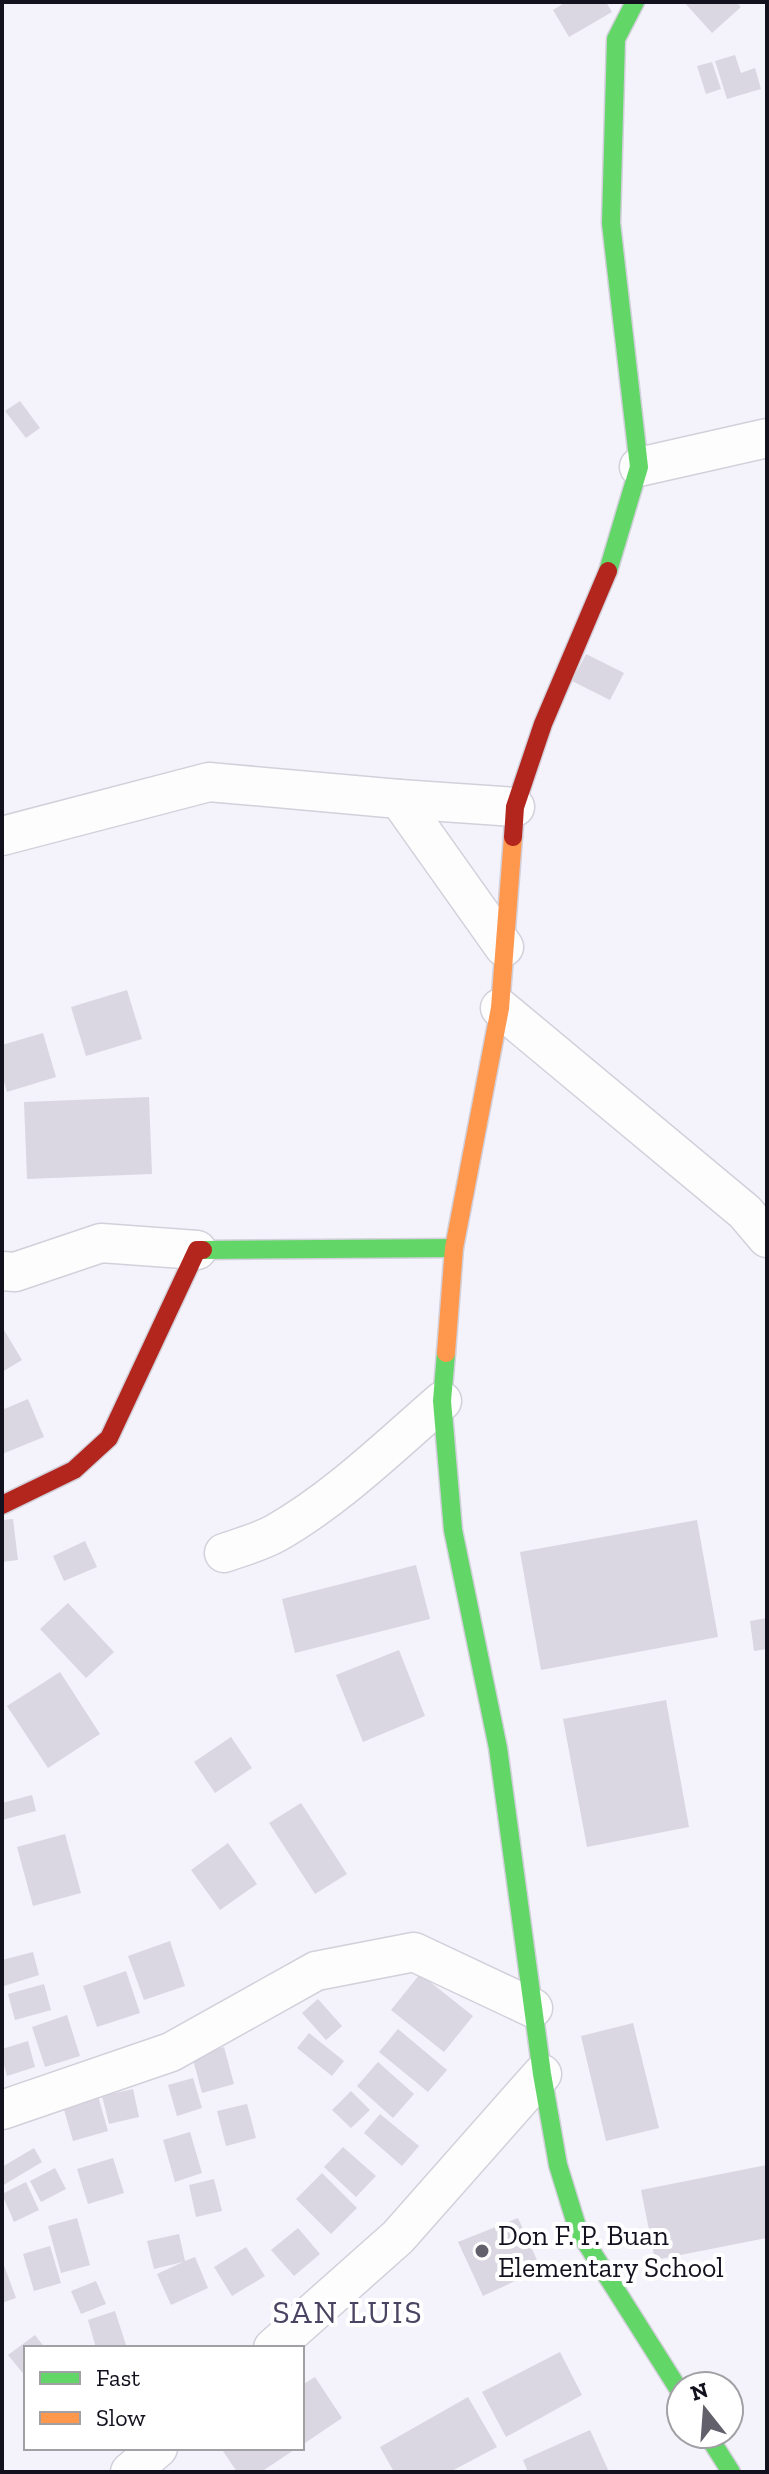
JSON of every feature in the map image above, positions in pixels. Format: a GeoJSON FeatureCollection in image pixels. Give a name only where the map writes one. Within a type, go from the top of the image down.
{"type":"FeatureCollection","features":[{"type":"Feature","properties":{"kind":"street"},"geometry":{"type":"LineString","coordinates":[[635,2],[616,39],[611,223],[639,467],[607,573],[543,724],[515,807],[500,1008],[454,1248],[442,1401],[453,1530],[498,1748],[542,2074],[558,2165],[578,2230],[666,2370]]}},
{"type":"Feature","properties":{"kind":"street"},"geometry":{"type":"LineString","coordinates":[[639,467],[767,438]]}},
{"type":"Feature","properties":{"kind":"street"},"geometry":{"type":"LineString","coordinates":[[2,836],[209,782],[515,807]]}},
{"type":"Feature","properties":{"kind":"street"},"geometry":{"type":"LineString","coordinates":[[399,799],[504,947]]}},
{"type":"Feature","properties":{"kind":"street"},"geometry":{"type":"LineString","coordinates":[[500,1008],[745,1212],[767,1238]]}},
{"type":"Feature","properties":{"kind":"street"},"geometry":{"type":"LineString","coordinates":[[2,1271],[15,1272],[101,1243],[197,1250],[454,1248]]}},
{"type":"Feature","properties":{"kind":"street"},"geometry":{"type":"LineString","coordinates":[[2,1505],[74,1470],[109,1438],[197,1250]]}},
{"type":"Feature","properties":{"kind":"street"},"geometry":{"type":"LineString","coordinates":[[224,1553],[274,1534],[315,1506],[358,1474],[442,1401]]}},
{"type":"Feature","properties":{"kind":"street"},"geometry":{"type":"LineString","coordinates":[[2,2110],[171,2052],[316,1971],[330,1968],[414,1952],[533,2008]]}},
{"type":"Feature","properties":{"kind":"street"},"geometry":{"type":"LineString","coordinates":[[275,2346],[398,2237],[542,2074]]}},
{"type":"Feature","properties":{"kind":"street"},"geometry":{"type":"LineString","coordinates":[[130,2472],[156,2450]]}},
{"type":"Feature","properties":{"kind":"street"},"geometry":{"type":"LineString","coordinates":[[717,2450],[731,2472]]}},
{"type":"Feature","properties":{"kind":"building"},"geometry":{"type":"Polygon","coordinates":[[[566,2],[606,2],[612,12],[569,37],[553,10],[566,2]]]}},
{"type":"Feature","properties":{"kind":"building"},"geometry":{"type":"Polygon","coordinates":[[[684,2],[736,2],[741,7],[712,33],[684,2]]]}},
{"type":"Feature","properties":{"kind":"building"},"geometry":{"type":"Polygon","coordinates":[[[735,55],[741,73],[755,68],[761,89],[727,99],[715,61],[735,55]]]}},
{"type":"Feature","properties":{"kind":"building"},"geometry":{"type":"Polygon","coordinates":[[[712,62],[721,89],[706,94],[697,66],[712,62]]]}},
{"type":"Feature","properties":{"kind":"building"},"geometry":{"type":"Polygon","coordinates":[[[20,401],[40,428],[26,438],[5,411],[20,401]]]}},
{"type":"Feature","properties":{"kind":"building"},"geometry":{"type":"Polygon","coordinates":[[[586,654],[624,673],[610,700],[572,681],[586,654]]]}},
{"type":"Feature","properties":{"kind":"building"},"geometry":{"type":"Polygon","coordinates":[[[127,990],[142,1039],[86,1056],[71,1007],[127,990]]]}},
{"type":"Feature","properties":{"kind":"building"},"geometry":{"type":"Polygon","coordinates":[[[43,1033],[56,1077],[7,1092],[2,1075],[2,1045],[43,1033]]]}},
{"type":"Feature","properties":{"kind":"building"},"geometry":{"type":"Polygon","coordinates":[[[149,1097],[152,1174],[27,1179],[24,1102],[149,1097]]]}},
{"type":"Feature","properties":{"kind":"building"},"geometry":{"type":"Polygon","coordinates":[[[4,1330],[22,1360],[2,1372],[2,1332],[4,1330]]]}},
{"type":"Feature","properties":{"kind":"building"},"geometry":{"type":"Polygon","coordinates":[[[28,1399],[44,1437],[2,1454],[2,1410],[28,1399]]]}},
{"type":"Feature","properties":{"kind":"building"},"geometry":{"type":"Polygon","coordinates":[[[13,1519],[18,1560],[2,1562],[2,1520],[13,1519]]]}},
{"type":"Feature","properties":{"kind":"building"},"geometry":{"type":"Polygon","coordinates":[[[697,1520],[718,1637],[541,1670],[520,1552],[697,1520]]]}},
{"type":"Feature","properties":{"kind":"building"},"geometry":{"type":"Polygon","coordinates":[[[85,1541],[97,1567],[64,1581],[53,1556],[85,1541]]]}},
{"type":"Feature","properties":{"kind":"building"},"geometry":{"type":"Polygon","coordinates":[[[416,1565],[430,1619],[295,1653],[282,1599],[416,1565]]]}},
{"type":"Feature","properties":{"kind":"building"},"geometry":{"type":"Polygon","coordinates":[[[68,1603],[114,1652],[86,1678],[40,1629],[68,1603]]]}},
{"type":"Feature","properties":{"kind":"building"},"geometry":{"type":"Polygon","coordinates":[[[767,1618],[767,1649],[754,1651],[750,1621],[767,1618]]]}},
{"type":"Feature","properties":{"kind":"building"},"geometry":{"type":"Polygon","coordinates":[[[399,1650],[425,1716],[363,1742],[336,1675],[399,1650]]]}},
{"type":"Feature","properties":{"kind":"building"},"geometry":{"type":"Polygon","coordinates":[[[60,1672],[100,1734],[48,1768],[7,1706],[60,1672]]]}},
{"type":"Feature","properties":{"kind":"building"},"geometry":{"type":"Polygon","coordinates":[[[666,1700],[689,1827],[587,1847],[563,1719],[666,1700]]]}},
{"type":"Feature","properties":{"kind":"building"},"geometry":{"type":"Polygon","coordinates":[[[231,1737],[252,1768],[215,1793],[194,1762],[231,1737]]]}},
{"type":"Feature","properties":{"kind":"building"},"geometry":{"type":"Polygon","coordinates":[[[32,1795],[36,1811],[2,1820],[2,1803],[32,1795]]]}},
{"type":"Feature","properties":{"kind":"building"},"geometry":{"type":"Polygon","coordinates":[[[301,1803],[347,1874],[315,1894],[269,1823],[301,1803]]]}},
{"type":"Feature","properties":{"kind":"building"},"geometry":{"type":"Polygon","coordinates":[[[65,1834],[81,1893],[33,1906],[17,1847],[65,1834]]]}},
{"type":"Feature","properties":{"kind":"building"},"geometry":{"type":"Polygon","coordinates":[[[228,1843],[257,1884],[220,1910],[191,1870],[228,1843]]]}},
{"type":"Feature","properties":{"kind":"building"},"geometry":{"type":"Polygon","coordinates":[[[170,1941],[185,1986],[144,2000],[128,1956],[170,1941]]]}},
{"type":"Feature","properties":{"kind":"building"},"geometry":{"type":"Polygon","coordinates":[[[33,1952],[39,1975],[4,1986],[2,1960],[33,1952]]]}},
{"type":"Feature","properties":{"kind":"building"},"geometry":{"type":"Polygon","coordinates":[[[126,1971],[140,2013],[97,2027],[83,1986],[126,1971]]]}},
{"type":"Feature","properties":{"kind":"building"},"geometry":{"type":"Polygon","coordinates":[[[420,1974],[473,2016],[444,2052],[391,2010],[420,1974]]]}},
{"type":"Feature","properties":{"kind":"building"},"geometry":{"type":"Polygon","coordinates":[[[44,1984],[51,2010],[15,2020],[8,1994],[44,1984]]]}},
{"type":"Feature","properties":{"kind":"building"},"geometry":{"type":"Polygon","coordinates":[[[318,1999],[342,2026],[326,2040],[302,2013],[318,1999]]]}},
{"type":"Feature","properties":{"kind":"building"},"geometry":{"type":"Polygon","coordinates":[[[67,2015],[80,2056],[45,2067],[32,2027],[67,2015]]]}},
{"type":"Feature","properties":{"kind":"building"},"geometry":{"type":"Polygon","coordinates":[[[633,2023],[659,2128],[606,2141],[581,2036],[633,2023]]]}},
{"type":"Feature","properties":{"kind":"building"},"geometry":{"type":"Polygon","coordinates":[[[398,2029],[447,2070],[428,2092],[379,2052],[398,2029]]]}},
{"type":"Feature","properties":{"kind":"building"},"geometry":{"type":"Polygon","coordinates":[[[309,2033],[344,2061],[332,2076],[297,2048],[309,2033]]]}},
{"type":"Feature","properties":{"kind":"building"},"geometry":{"type":"Polygon","coordinates":[[[28,2041],[35,2067],[7,2076],[2,2049],[28,2041]]]}},
{"type":"Feature","properties":{"kind":"building"},"geometry":{"type":"Polygon","coordinates":[[[224,2047],[234,2084],[202,2093],[192,2056],[224,2047]]]}},
{"type":"Feature","properties":{"kind":"building"},"geometry":{"type":"Polygon","coordinates":[[[378,2062],[414,2094],[393,2118],[357,2086],[378,2062]]]}},
{"type":"Feature","properties":{"kind":"building"},"geometry":{"type":"Polygon","coordinates":[[[193,2078],[202,2108],[177,2116],[168,2085],[193,2078]]]}},
{"type":"Feature","properties":{"kind":"building"},"geometry":{"type":"Polygon","coordinates":[[[96,2089],[108,2131],[73,2141],[61,2099],[96,2089]]]}},
{"type":"Feature","properties":{"kind":"building"},"geometry":{"type":"Polygon","coordinates":[[[133,2089],[139,2117],[109,2124],[102,2096],[133,2089]]]}},
{"type":"Feature","properties":{"kind":"building"},"geometry":{"type":"Polygon","coordinates":[[[351,2091],[370,2110],[351,2128],[332,2110],[351,2091]]]}},
{"type":"Feature","properties":{"kind":"building"},"geometry":{"type":"Polygon","coordinates":[[[247,2104],[256,2138],[226,2146],[217,2111],[247,2104]]]}},
{"type":"Feature","properties":{"kind":"building"},"geometry":{"type":"Polygon","coordinates":[[[380,2114],[419,2146],[402,2166],[364,2133],[380,2114]]]}},
{"type":"Feature","properties":{"kind":"building"},"geometry":{"type":"Polygon","coordinates":[[[190,2132],[202,2173],[175,2182],[163,2140],[190,2132]]]}},
{"type":"Feature","properties":{"kind":"building"},"geometry":{"type":"Polygon","coordinates":[[[343,2147],[376,2176],[356,2197],[324,2167],[343,2147]]]}},
{"type":"Feature","properties":{"kind":"building"},"geometry":{"type":"Polygon","coordinates":[[[34,2148],[42,2162],[2,2186],[2,2167],[34,2148]]]}},
{"type":"Feature","properties":{"kind":"building"},"geometry":{"type":"Polygon","coordinates":[[[113,2158],[124,2193],[88,2204],[77,2169],[113,2158]]]}},
{"type":"Feature","properties":{"kind":"building"},"geometry":{"type":"Polygon","coordinates":[[[767,2165],[767,2238],[655,2260],[641,2190],[767,2165]]]}},
{"type":"Feature","properties":{"kind":"building"},"geometry":{"type":"Polygon","coordinates":[[[55,2168],[66,2189],[41,2202],[30,2181],[55,2168]]]}},
{"type":"Feature","properties":{"kind":"building"},"geometry":{"type":"Polygon","coordinates":[[[322,2173],[357,2208],[331,2234],[296,2199],[322,2173]]]}},
{"type":"Feature","properties":{"kind":"building"},"geometry":{"type":"Polygon","coordinates":[[[214,2179],[222,2211],[196,2217],[189,2185],[214,2179]]]}},
{"type":"Feature","properties":{"kind":"building"},"geometry":{"type":"Polygon","coordinates":[[[26,2182],[39,2210],[14,2222],[2,2194],[26,2182]]]}},
{"type":"Feature","properties":{"kind":"building"},"geometry":{"type":"Polygon","coordinates":[[[77,2218],[90,2265],[61,2273],[48,2226],[77,2218]]]}},
{"type":"Feature","properties":{"kind":"building"},"geometry":{"type":"Polygon","coordinates":[[[518,2218],[541,2269],[483,2296],[458,2242],[518,2218]]]}},
{"type":"Feature","properties":{"kind":"building"},"geometry":{"type":"Polygon","coordinates":[[[298,2228],[320,2254],[294,2276],[271,2250],[298,2228]]]}},
{"type":"Feature","properties":{"kind":"building"},"geometry":{"type":"Polygon","coordinates":[[[179,2234],[185,2261],[195,2257],[208,2288],[171,2305],[157,2274],[183,2262],[154,2269],[147,2241],[179,2234]]]}},
{"type":"Feature","properties":{"kind":"building"},"geometry":{"type":"Polygon","coordinates":[[[50,2246],[61,2283],[34,2291],[23,2254],[50,2246]]]}},
{"type":"Feature","properties":{"kind":"building"},"geometry":{"type":"Polygon","coordinates":[[[246,2247],[265,2276],[232,2296],[214,2267],[246,2247]]]}},
{"type":"Feature","properties":{"kind":"building"},"geometry":{"type":"Polygon","coordinates":[[[2,2260],[16,2298],[2,2303],[2,2260]]]}},
{"type":"Feature","properties":{"kind":"building"},"geometry":{"type":"Polygon","coordinates":[[[96,2281],[106,2304],[81,2314],[71,2291],[96,2281]]]}},
{"type":"Feature","properties":{"kind":"building"},"geometry":{"type":"Polygon","coordinates":[[[115,2311],[126,2346],[95,2346],[88,2320],[115,2311]]]}},
{"type":"Feature","properties":{"kind":"building"},"geometry":{"type":"Polygon","coordinates":[[[35,2335],[43,2346],[24,2346],[24,2375],[8,2355],[35,2335]]]}},
{"type":"Feature","properties":{"kind":"building"},"geometry":{"type":"Polygon","coordinates":[[[560,2352],[582,2395],[506,2437],[482,2392],[560,2352]]]}},
{"type":"Feature","properties":{"kind":"building"},"geometry":{"type":"Polygon","coordinates":[[[315,2377],[342,2418],[304,2444],[304,2384],[315,2377]]]}},
{"type":"Feature","properties":{"kind":"building"},"geometry":{"type":"Polygon","coordinates":[[[468,2397],[497,2447],[450,2472],[394,2472],[380,2447],[468,2397]]]}},
{"type":"Feature","properties":{"kind":"building"},"geometry":{"type":"Polygon","coordinates":[[[590,2430],[609,2472],[528,2472],[523,2460],[590,2430]]]}},
{"type":"Feature","properties":{"kind":"building"},"geometry":{"type":"Polygon","coordinates":[[[222,2450],[294,2450],[261,2472],[237,2472],[222,2450]]]}},
{"type":"Feature","properties":{"kind":"traffic: fast"},"geometry":{"type":"LineString","coordinates":[[608,571],[639,467],[611,223],[616,39],[635,2]]}},
{"type":"Feature","properties":{"kind":"traffic: fast"},"geometry":{"type":"LineString","coordinates":[[203,1250],[454,1248]]}},
{"type":"Feature","properties":{"kind":"traffic: fast"},"geometry":{"type":"LineString","coordinates":[[446,1353],[442,1401],[453,1530],[498,1748],[542,2074],[558,2165],[578,2230],[666,2370]]}},
{"type":"Feature","properties":{"kind":"traffic: fast"},"geometry":{"type":"LineString","coordinates":[[717,2450],[731,2472]]}},
{"type":"Feature","properties":{"kind":"traffic: slow"},"geometry":{"type":"LineString","coordinates":[[446,1353],[454,1248],[500,1008],[513,837]]}},
{"type":"Feature","properties":{"kind":"traffic: jam"},"geometry":{"type":"LineString","coordinates":[[513,837],[515,807],[543,724],[608,571]]}},
{"type":"Feature","properties":{"kind":"traffic: jam"},"geometry":{"type":"LineString","coordinates":[[2,1505],[74,1470],[109,1438],[197,1250],[203,1250]]}},
{"type":"Feature","properties":{"kind":"place","name":"Don F. P. Buan Elementary School"},"geometry":{"type":"Point","coordinates":[482,2251]}},
{"type":"Feature","properties":{"kind":"district","name":"SAN LUIS"},"geometry":{"type":"Point","coordinates":[348,2312]}}]}
